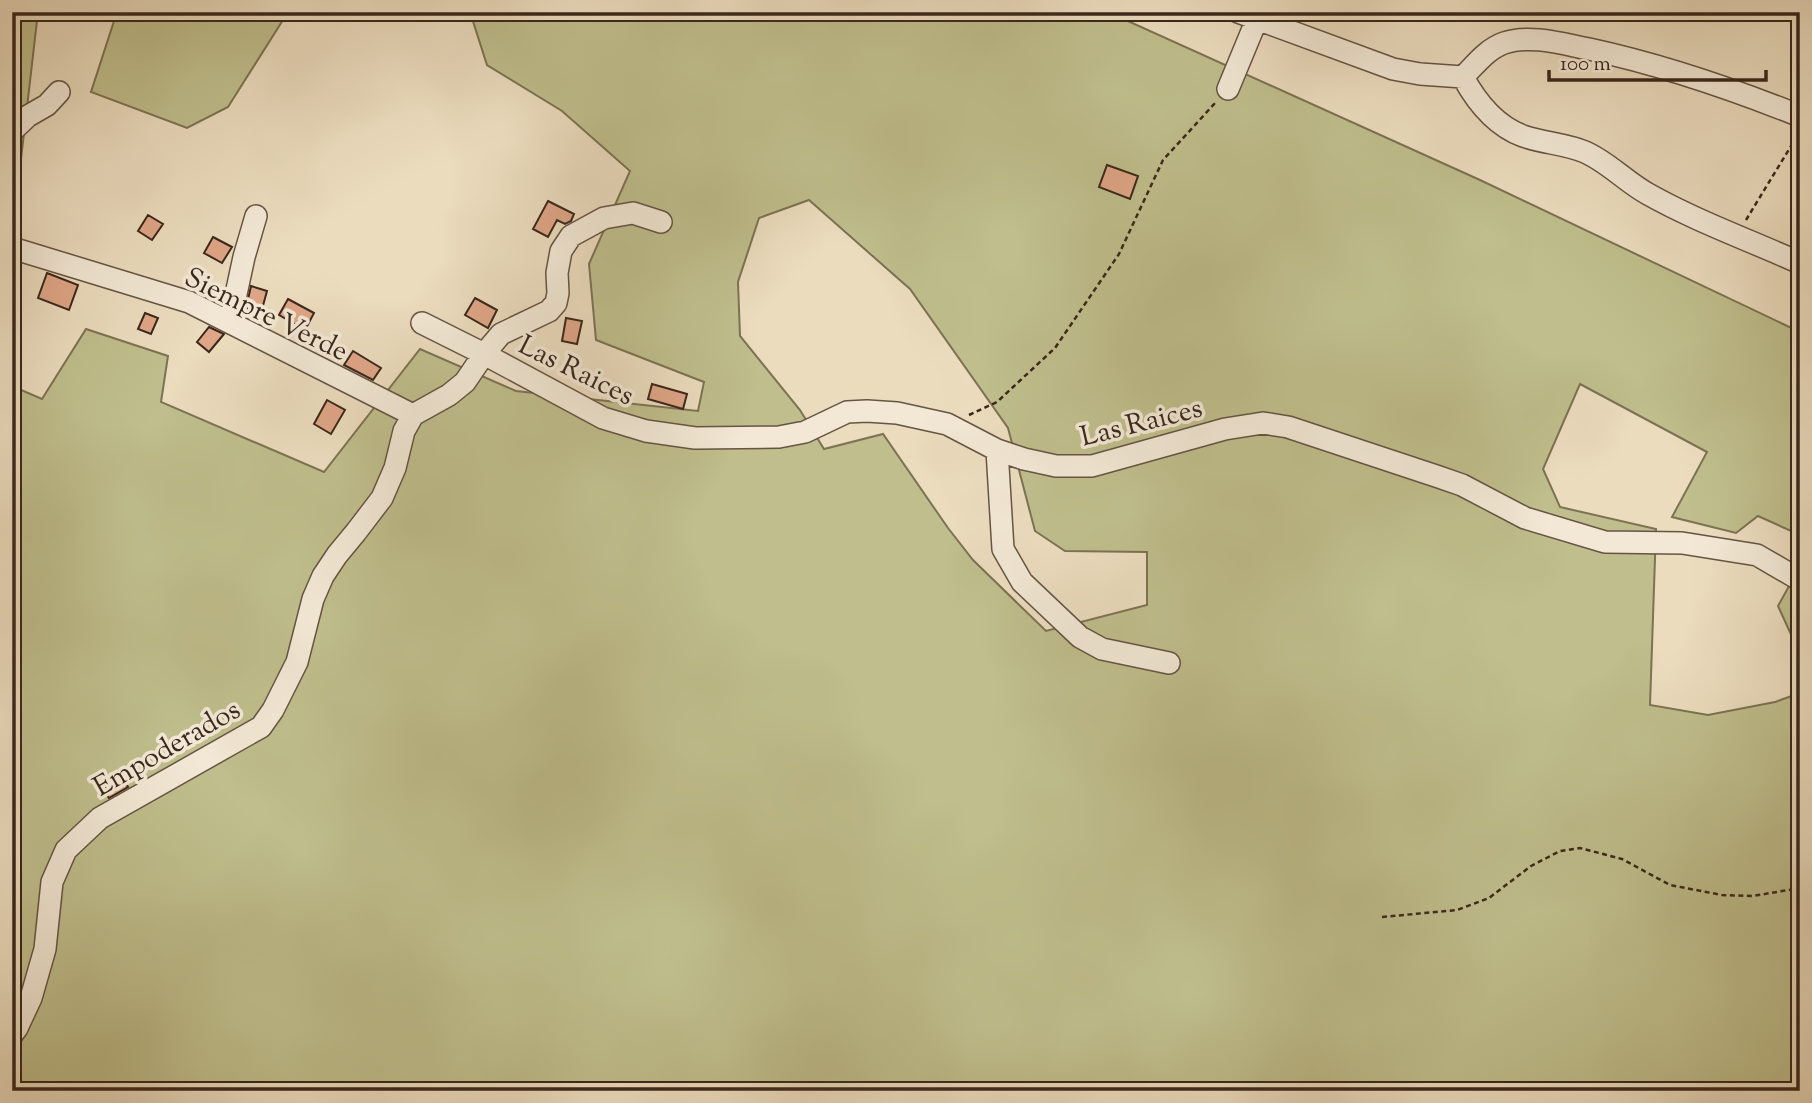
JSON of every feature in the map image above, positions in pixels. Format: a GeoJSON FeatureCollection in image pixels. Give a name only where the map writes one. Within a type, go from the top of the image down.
{"type":"FeatureCollection","features":[{"type":"Feature","properties":{"kind":"street"},"geometry":{"type":"LineString","coordinates":[[1227,89],[1247,16],[1393,69],[1420,74],[1462,77],[1492,49],[1505,43],[1525,40],[1560,43],[1689,75],[1800,116]]}},
{"type":"Feature","properties":{"kind":"street"},"geometry":{"type":"LineString","coordinates":[[1462,77],[1474,96],[1505,126],[1521,135],[1585,152],[1645,193],[1668,205],[1800,262]]}},
{"type":"Feature","properties":{"kind":"street"},"geometry":{"type":"LineString","coordinates":[[12,131],[28,116],[47,105],[59,92]]}},
{"type":"Feature","properties":{"kind":"street"},"geometry":{"type":"LineString","coordinates":[[413,415],[449,396],[465,382],[501,334],[549,311],[556,303],[558,293],[557,273],[561,251],[571,236],[604,218],[633,213],[661,222]]}},
{"type":"Feature","properties":{"kind":"street"},"geometry":{"type":"LineString","coordinates":[[230,323],[244,257],[257,216]]}},
{"type":"Feature","properties":{"kind":"street","name":"Siempre Verde"},"geometry":{"type":"LineString","coordinates":[[12,248],[189,302],[413,415]]}},
{"type":"Feature","properties":{"kind":"street","name":"Las Raices"},"geometry":{"type":"LineString","coordinates":[[422,323],[603,418],[646,431],[695,438],[779,437],[805,432],[847,412],[897,413],[947,424],[997,450],[1024,459],[1056,466],[1092,466],[1225,429],[1262,423],[1288,427],[1462,485],[1525,518],[1592,538],[1605,541],[1682,544],[1757,555],[1800,580]]}},
{"type":"Feature","properties":{"kind":"street","name":"Empoderados"},"geometry":{"type":"LineString","coordinates":[[12,1035],[31,998],[45,949],[52,882],[66,850],[100,818],[261,727],[274,710],[297,662],[313,599],[323,576],[382,498],[396,468],[404,431],[413,415]]}},
{"type":"Feature","properties":{"kind":"street"},"geometry":{"type":"LineString","coordinates":[[997,450],[1003,549],[1022,582],[1080,637],[1102,649],[1169,663]]}},
{"type":"Feature","properties":{"kind":"path"},"geometry":{"type":"LineString","coordinates":[[947,424],[997,402],[1055,348],[1119,254],[1163,160],[1227,89]]}},
{"type":"Feature","properties":{"kind":"path"},"geometry":{"type":"LineString","coordinates":[[1737,235],[1800,131]]}},
{"type":"Feature","properties":{"kind":"path"},"geometry":{"type":"LineString","coordinates":[[1382,917],[1457,910],[1489,898],[1531,866],[1560,851],[1580,848],[1622,859],[1670,885],[1722,895],[1753,896],[1800,888]]}},
{"type":"Feature","properties":{"kind":"shaded area"},"geometry":{"type":"Polygon","coordinates":[[[12,12],[38,12],[15,211],[12,212],[12,12]]]}},
{"type":"Feature","properties":{"kind":"shaded area"},"geometry":{"type":"Polygon","coordinates":[[[203,12],[288,12],[228,107],[187,128],[91,92],[115,18],[200,18],[203,12]]]}},
{"type":"Feature","properties":{"kind":"shaded area"},"geometry":{"type":"Polygon","coordinates":[[[470,12],[1108,12],[1480,180],[1800,332],[1800,535],[1758,516],[1736,533],[1672,517],[1707,452],[1580,384],[1543,469],[1560,507],[1656,529],[1650,705],[1708,715],[1775,702],[1800,693],[1800,1091],[12,1091],[12,386],[42,399],[86,329],[168,356],[161,402],[324,472],[420,349],[516,391],[698,411],[704,382],[596,340],[589,264],[630,171],[562,111],[487,65],[470,12]],[[809,200],[759,218],[738,282],[740,336],[800,410],[824,449],[883,434],[973,560],[1046,631],[1147,605],[1147,552],[1065,551],[1035,531],[1008,428],[910,289],[809,200]]]}},
{"type":"Feature","properties":{"kind":"shaded area"},"geometry":{"type":"Polygon","coordinates":[[[1800,566],[1800,654],[1778,606],[1800,566]]]}},
{"type":"Feature","properties":{"kind":"building"},"geometry":{"type":"Polygon","coordinates":[[[1107,165],[1138,176],[1130,199],[1099,187],[1107,165]]]}},
{"type":"Feature","properties":{"kind":"building"},"geometry":{"type":"Polygon","coordinates":[[[548,201],[574,214],[571,221],[565,224],[557,220],[548,237],[533,229],[548,201]]]}},
{"type":"Feature","properties":{"kind":"building"},"geometry":{"type":"Polygon","coordinates":[[[148,215],[163,224],[152,240],[138,231],[148,215]]]}},
{"type":"Feature","properties":{"kind":"building"},"geometry":{"type":"Polygon","coordinates":[[[213,237],[232,247],[222,263],[204,253],[213,237]]]}},
{"type":"Feature","properties":{"kind":"building"},"geometry":{"type":"Polygon","coordinates":[[[47,273],[78,285],[69,310],[38,298],[47,273]]]}},
{"type":"Feature","properties":{"kind":"building"},"geometry":{"type":"Polygon","coordinates":[[[251,286],[267,291],[261,313],[246,308],[251,286]]]}},
{"type":"Feature","properties":{"kind":"building"},"geometry":{"type":"Polygon","coordinates":[[[475,298],[497,310],[488,328],[465,315],[475,298]]]}},
{"type":"Feature","properties":{"kind":"building"},"geometry":{"type":"Polygon","coordinates":[[[288,299],[314,313],[305,330],[279,315],[288,299]]]}},
{"type":"Feature","properties":{"kind":"building"},"geometry":{"type":"Polygon","coordinates":[[[145,313],[158,318],[151,334],[138,329],[145,313]]]}},
{"type":"Feature","properties":{"kind":"building"},"geometry":{"type":"Polygon","coordinates":[[[566,318],[582,321],[577,344],[562,341],[566,318]]]}},
{"type":"Feature","properties":{"kind":"building"},"geometry":{"type":"Polygon","coordinates":[[[209,327],[224,334],[209,352],[197,342],[209,327]]]}},
{"type":"Feature","properties":{"kind":"building"},"geometry":{"type":"Polygon","coordinates":[[[353,351],[381,368],[373,380],[344,365],[353,351]]]}},
{"type":"Feature","properties":{"kind":"building"},"geometry":{"type":"Polygon","coordinates":[[[652,384],[687,394],[683,409],[648,399],[652,384]]]}},
{"type":"Feature","properties":{"kind":"building"},"geometry":{"type":"Polygon","coordinates":[[[327,400],[345,410],[331,434],[314,424],[327,400]]]}},
{"type":"Feature","properties":{"kind":"building"},"geometry":{"type":"Polygon","coordinates":[[[121,777],[128,787],[109,798],[103,790],[121,777]]]}}]}
